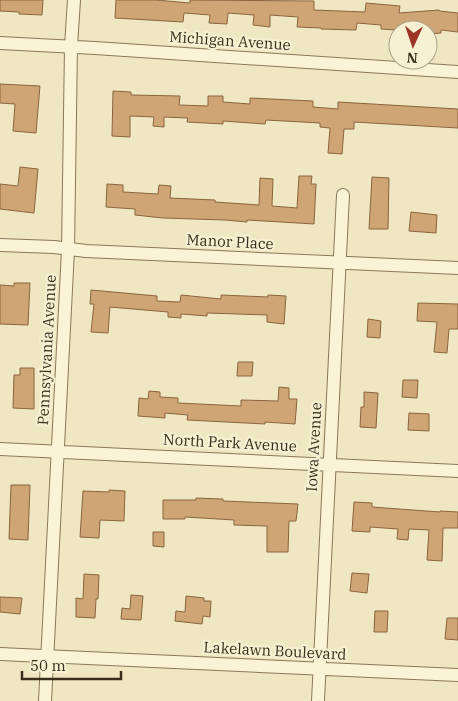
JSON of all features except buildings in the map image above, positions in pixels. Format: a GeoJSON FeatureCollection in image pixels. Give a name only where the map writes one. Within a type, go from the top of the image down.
{"type":"FeatureCollection","features":[{"type":"Feature","properties":{"kind":"street","name":"Pennsylvania Avenue"},"geometry":{"type":"LineString","coordinates":[[45,701],[68,250],[71,46],[74,0]]}},
{"type":"Feature","properties":{"kind":"street","name":"Michigan Avenue"},"geometry":{"type":"LineString","coordinates":[[0,43],[458,72]]}},
{"type":"Feature","properties":{"kind":"street","name":"Iowa Avenue"},"geometry":{"type":"LineString","coordinates":[[318,701],[343,195]]}},
{"type":"Feature","properties":{"kind":"street","name":"Manor Place"},"geometry":{"type":"LineString","coordinates":[[0,245],[340,264],[458,268]]}},
{"type":"Feature","properties":{"kind":"street","name":"North Park Avenue"},"geometry":{"type":"LineString","coordinates":[[0,449],[458,471]]}},
{"type":"Feature","properties":{"kind":"street","name":"Lakelawn Boulevard"},"geometry":{"type":"LineString","coordinates":[[0,654],[458,675]]}}]}
